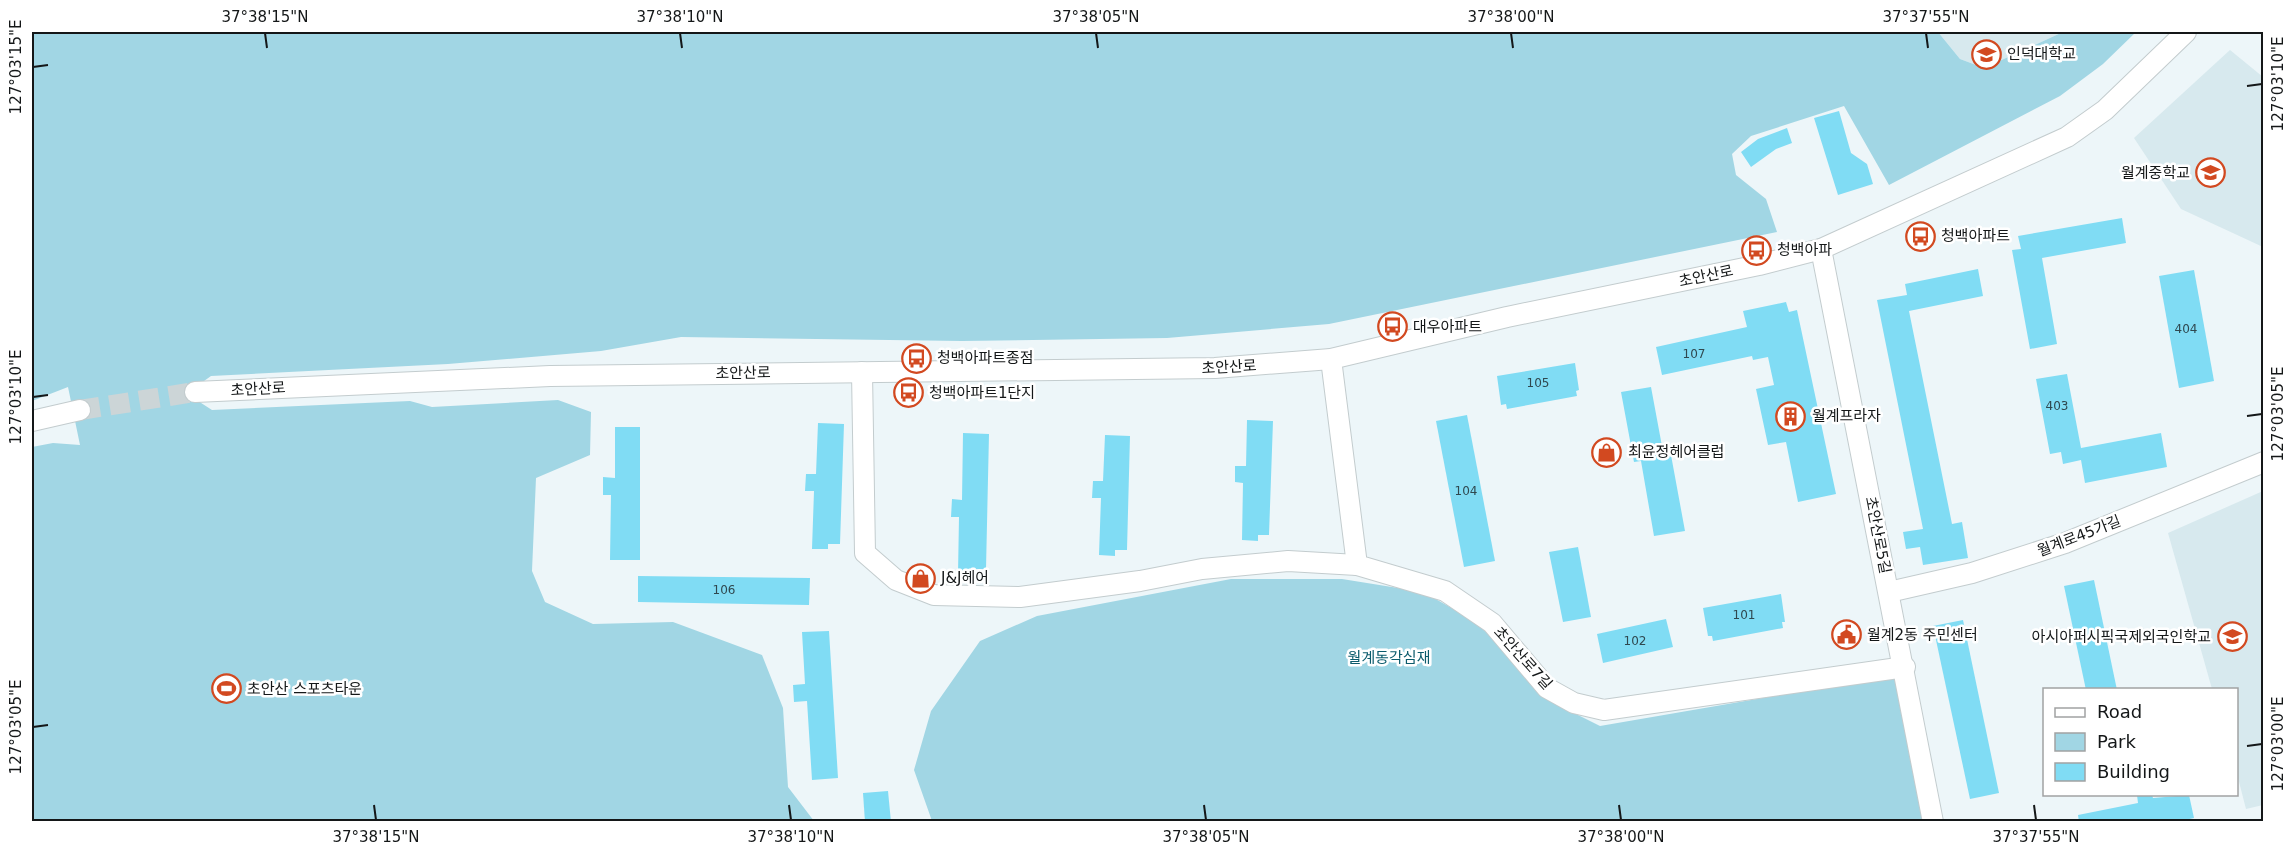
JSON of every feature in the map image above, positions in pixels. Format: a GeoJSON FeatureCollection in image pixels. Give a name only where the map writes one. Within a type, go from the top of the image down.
{"type":"FeatureCollection","features":[{"type":"Feature","properties":{"kind":"street","name":"초안산로"},"geometry":{"type":"LineString","coordinates":[[195,392],[549,376],[1215,368],[1331,359],[1507,317],[1759,265],[1821,249],[2067,137],[2105,110],[2186,32]]}},
{"type":"Feature","properties":{"kind":"street","name":"초안산로5길"},"geometry":{"type":"LineString","coordinates":[[1821,249],[1905,667],[1933,822]]}},
{"type":"Feature","properties":{"kind":"street"},"geometry":{"type":"LineString","coordinates":[[1331,359],[1357,565]]}},
{"type":"Feature","properties":{"kind":"street","name":"초안산로7길"},"geometry":{"type":"LineString","coordinates":[[862,372],[865,554],[896,580],[934,595],[1020,597],[1140,581],[1202,568],[1288,561],[1357,565],[1445,591],[1492,623],[1547,688],[1574,703],[1604,710],[1905,667]]}},
{"type":"Feature","properties":{"kind":"street"},"geometry":{"type":"LineString","coordinates":[[32,421],[80,410]]}},
{"type":"Feature","properties":{"kind":"street","name":"월계로45가길"},"geometry":{"type":"LineString","coordinates":[[1889,592],[1972,573],[2065,543],[2264,462]]}},
{"type":"Feature","properties":{"kind":"shaded area","name":"인덕대학교"},"geometry":{"type":"Polygon","coordinates":[[[1938,32],[2063,32],[1984,68],[1960,59],[1938,32]]]}},
{"type":"Feature","properties":{"kind":"shaded area","name":"월계중학교"},"geometry":{"type":"Polygon","coordinates":[[[2230,50],[2263,77],[2263,247],[2181,209],[2134,138],[2230,50]]]}},
{"type":"Feature","properties":{"kind":"shaded area"},"geometry":{"type":"Polygon","coordinates":[[[2263,491],[2263,805],[2246,809],[2238,778],[2238,688],[2212,688],[2168,533],[2263,491]]]}},
{"type":"Feature","properties":{"kind":"green space"},"geometry":{"type":"Polygon","coordinates":[[[32,32],[1938,32],[1960,59],[1984,68],[2063,32],[2136,32],[2103,64],[2060,96],[1889,185],[1844,106],[1751,136],[1732,154],[1736,175],[1766,199],[1777,232],[1329,324],[1167,338],[962,341],[681,337],[601,351],[448,364],[211,376],[197,386],[198,401],[212,410],[410,401],[432,407],[558,400],[591,412],[590,455],[536,478],[532,571],[545,602],[593,624],[673,622],[762,655],[783,708],[788,787],[814,821],[32,821],[32,447],[53,443],[80,445],[68,387],[32,401],[32,32]]]}},
{"type":"Feature","properties":{"kind":"green space","name":"월계동각심재"},"geometry":{"type":"Polygon","coordinates":[[[1231,579],[1342,579],[1423,592],[1473,620],[1505,650],[1546,699],[1600,726],[1895,675],[1925,821],[932,821],[914,770],[931,711],[980,641],[1037,616],[1231,579]]]}},
{"type":"Feature","properties":{"kind":"building"},"geometry":{"type":"Polygon","coordinates":[[[1839,111],[1851,153],[1867,164],[1873,184],[1838,195],[1814,118],[1839,111]]]}},
{"type":"Feature","properties":{"kind":"building"},"geometry":{"type":"Polygon","coordinates":[[[1787,128],[1792,143],[1776,149],[1751,167],[1741,152],[1758,139],[1787,128]]]}},
{"type":"Feature","properties":{"kind":"building"},"geometry":{"type":"Polygon","coordinates":[[[2122,218],[2126,243],[2042,258],[2057,344],[2030,349],[2012,250],[2021,249],[2018,236],[2122,218]]]}},
{"type":"Feature","properties":{"kind":"building"},"geometry":{"type":"Polygon","coordinates":[[[1978,269],[1983,296],[1909,311],[1952,524],[1962,522],[1968,558],[1923,565],[1920,547],[1906,549],[1903,532],[1923,529],[1877,300],[1907,295],[1905,284],[1978,269]]]}},
{"type":"Feature","properties":{"kind":"building"},"geometry":{"type":"Polygon","coordinates":[[[2194,270],[2214,381],[2179,388],[2159,276],[2194,270]]]}},
{"type":"Feature","properties":{"kind":"building","name":"월계프라자"},"geometry":{"type":"Polygon","coordinates":[[[1786,302],[1789,312],[1797,310],[1836,494],[1798,502],[1786,442],[1768,445],[1756,389],[1774,385],[1768,357],[1753,360],[1752,356],[1662,375],[1656,347],[1747,327],[1743,311],[1786,302]]]}},
{"type":"Feature","properties":{"kind":"building"},"geometry":{"type":"Polygon","coordinates":[[[1575,363],[1579,390],[1576,391],[1577,396],[1507,409],[1506,404],[1501,405],[1497,376],[1575,363]]]}},
{"type":"Feature","properties":{"kind":"building"},"geometry":{"type":"Polygon","coordinates":[[[2067,374],[2081,448],[2161,433],[2167,467],[2085,483],[2081,460],[2063,464],[2061,452],[2050,454],[2036,379],[2067,374]]]}},
{"type":"Feature","properties":{"kind":"building"},"geometry":{"type":"Polygon","coordinates":[[[1651,387],[1664,457],[1671,455],[1685,531],[1654,536],[1641,461],[1634,462],[1621,392],[1651,387]]]}},
{"type":"Feature","properties":{"kind":"building"},"geometry":{"type":"Polygon","coordinates":[[[1467,415],[1495,561],[1464,567],[1436,421],[1467,415]]]}},
{"type":"Feature","properties":{"kind":"building"},"geometry":{"type":"Polygon","coordinates":[[[1247,420],[1273,421],[1269,535],[1258,535],[1258,541],[1242,540],[1243,483],[1235,482],[1235,466],[1246,466],[1247,420]]]}},
{"type":"Feature","properties":{"kind":"building"},"geometry":{"type":"Polygon","coordinates":[[[818,423],[844,424],[840,544],[828,544],[828,549],[812,549],[814,491],[805,491],[806,474],[816,474],[818,423]]]}},
{"type":"Feature","properties":{"kind":"building"},"geometry":{"type":"Polygon","coordinates":[[[615,427],[640,427],[640,560],[610,560],[611,495],[603,495],[603,477],[615,478],[615,427]]]}},
{"type":"Feature","properties":{"kind":"building"},"geometry":{"type":"Polygon","coordinates":[[[963,433],[989,434],[986,569],[975,569],[974,575],[958,574],[959,517],[951,517],[952,499],[962,500],[963,433]]]}},
{"type":"Feature","properties":{"kind":"building"},"geometry":{"type":"Polygon","coordinates":[[[1105,435],[1130,436],[1127,550],[1115,550],[1115,556],[1099,555],[1101,498],[1092,498],[1093,481],[1103,481],[1105,435]]]}},
{"type":"Feature","properties":{"kind":"building"},"geometry":{"type":"Polygon","coordinates":[[[1578,547],[1591,617],[1563,622],[1549,552],[1578,547]]]}},
{"type":"Feature","properties":{"kind":"building"},"geometry":{"type":"Polygon","coordinates":[[[638,576],[810,578],[809,605],[638,602],[638,576]]]}},
{"type":"Feature","properties":{"kind":"building"},"geometry":{"type":"Polygon","coordinates":[[[2094,580],[2117,688],[2086,688],[2064,586],[2094,580]]]}},
{"type":"Feature","properties":{"kind":"building"},"geometry":{"type":"Polygon","coordinates":[[[1781,594],[1785,622],[1782,622],[1783,628],[1713,641],[1712,636],[1708,636],[1703,608],[1781,594]]]}},
{"type":"Feature","properties":{"kind":"building"},"geometry":{"type":"Polygon","coordinates":[[[1666,619],[1673,647],[1603,663],[1597,634],[1666,619]]]}},
{"type":"Feature","properties":{"kind":"building"},"geometry":{"type":"Polygon","coordinates":[[[1963,620],[1999,793],[1970,799],[1933,626],[1963,620]]]}},
{"type":"Feature","properties":{"kind":"building"},"geometry":{"type":"Polygon","coordinates":[[[829,631],[838,778],[812,780],[807,701],[794,702],[793,685],[805,684],[802,632],[829,631]]]}},
{"type":"Feature","properties":{"kind":"building"},"geometry":{"type":"Polygon","coordinates":[[[888,791],[891,822],[865,822],[863,793],[888,791]]]}},
{"type":"Feature","properties":{"kind":"building"},"geometry":{"type":"Polygon","coordinates":[[[2137,796],[2152,796],[2153,798],[2189,796],[2194,818],[2176,822],[2079,822],[2078,815],[2138,803],[2137,796]]]}},
{"type":"Feature","properties":{"kind":"tunnel"},"geometry":{"type":"LineString","coordinates":[[80,410],[195,392]]}},
{"type":"Feature","properties":{"kind":"place","name":"인덕대학교"},"geometry":{"type":"Point","coordinates":[1986,54]}},
{"type":"Feature","properties":{"kind":"place","name":"월계중학교"},"geometry":{"type":"Point","coordinates":[2211,173]}},
{"type":"Feature","properties":{"kind":"place","name":"청백아파트"},"geometry":{"type":"Point","coordinates":[1920,236]}},
{"type":"Feature","properties":{"kind":"place","name":"청백아파"},"geometry":{"type":"Point","coordinates":[1756,250]}},
{"type":"Feature","properties":{"kind":"place","name":"대우아파트"},"geometry":{"type":"Point","coordinates":[1392,327]}},
{"type":"Feature","properties":{"kind":"place","name":"청백아파트종점"},"geometry":{"type":"Point","coordinates":[916,358]}},
{"type":"Feature","properties":{"kind":"place","name":"청백아파트1단지"},"geometry":{"type":"Point","coordinates":[908,393]}},
{"type":"Feature","properties":{"kind":"place","name":"월계프라자"},"geometry":{"type":"Point","coordinates":[1791,416]}},
{"type":"Feature","properties":{"kind":"place","name":"최윤정헤어클럽"},"geometry":{"type":"Point","coordinates":[1607,452]}},
{"type":"Feature","properties":{"kind":"place","name":"J&J헤어"},"geometry":{"type":"Point","coordinates":[920,578]}},
{"type":"Feature","properties":{"kind":"place","name":"월계2동 주민센터"},"geometry":{"type":"Point","coordinates":[1846,635]}},
{"type":"Feature","properties":{"kind":"place","name":"아시아퍼시픽국제외국인학교"},"geometry":{"type":"Point","coordinates":[2232,637]}},
{"type":"Feature","properties":{"kind":"place","name":"초안산 스포츠타운"},"geometry":{"type":"Point","coordinates":[226,689]}}]}
